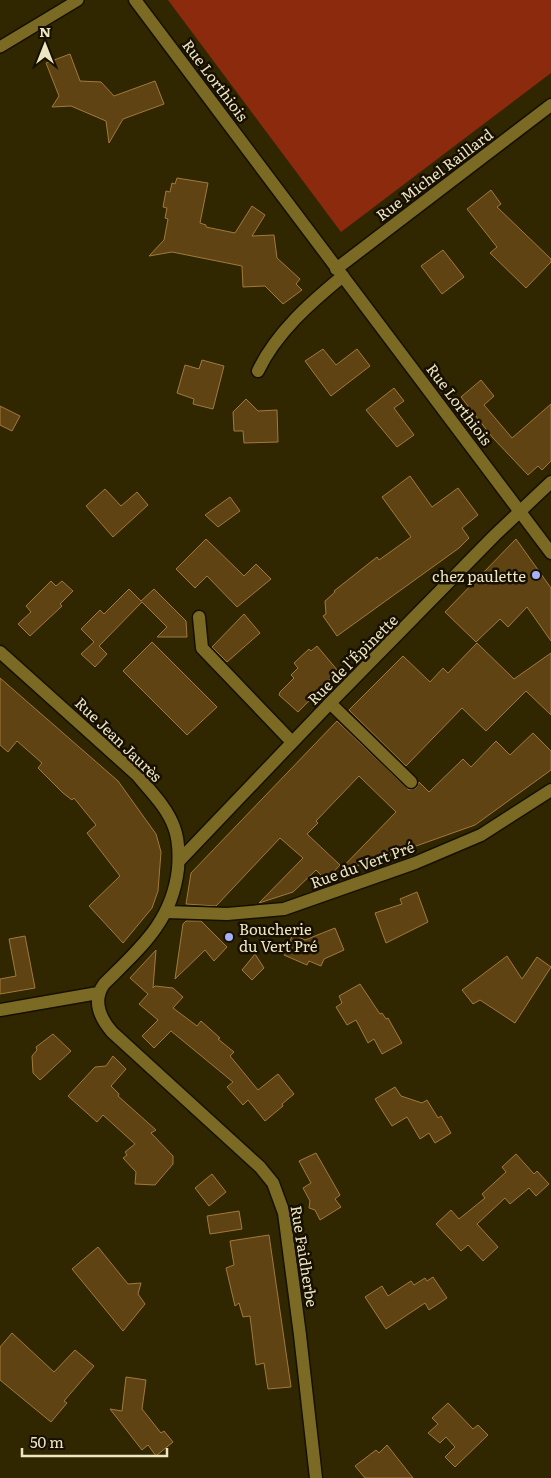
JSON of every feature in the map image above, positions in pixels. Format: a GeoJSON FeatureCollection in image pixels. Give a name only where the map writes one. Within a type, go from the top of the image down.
{"type":"FeatureCollection","features":[{"type":"Feature","properties":{"kind":"street","name":"Rue Lorthiois"},"geometry":{"type":"LineString","coordinates":[[135,0],[551,553]]}},
{"type":"Feature","properties":{"kind":"street","name":"Rue Michel Raillard"},"geometry":{"type":"LineString","coordinates":[[339,272],[551,105]]}},
{"type":"Feature","properties":{"kind":"street"},"geometry":{"type":"LineString","coordinates":[[258,371],[274,342],[339,272]]}},
{"type":"Feature","properties":{"kind":"street","name":"Rue de l'Épinette"},"geometry":{"type":"LineString","coordinates":[[179,861],[330,703],[551,482]]}},
{"type":"Feature","properties":{"kind":"street"},"geometry":{"type":"LineString","coordinates":[[199,617],[202,648],[292,742]]}},
{"type":"Feature","properties":{"kind":"street","name":"Rue Jean Jaurès"},"geometry":{"type":"LineString","coordinates":[[0,652],[137,775],[162,805],[174,827],[179,861],[177,879],[167,912],[148,939],[98,993]]}},
{"type":"Feature","properties":{"kind":"street"},"geometry":{"type":"LineString","coordinates":[[330,703],[411,782]]}},
{"type":"Feature","properties":{"kind":"street","name":"Rue du Vert Pré"},"geometry":{"type":"LineString","coordinates":[[167,912],[226,914],[284,909],[415,863],[481,835],[551,790]]}},
{"type":"Feature","properties":{"kind":"street"},"geometry":{"type":"LineString","coordinates":[[0,1010],[98,993]]}},
{"type":"Feature","properties":{"kind":"street","name":"Rue Faidherbe"},"geometry":{"type":"LineString","coordinates":[[98,993],[99,1010],[104,1022],[112,1032],[260,1168],[267,1175],[279,1196],[292,1272],[316,1478]]}},
{"type":"Feature","properties":{"kind":"lane"},"geometry":{"type":"LineString","coordinates":[[0,46],[78,0]]}},
{"type":"Feature","properties":{"kind":"shaded area"},"geometry":{"type":"Polygon","coordinates":[[[168,0],[551,0],[551,73],[341,232],[168,0]]]}},
{"type":"Feature","properties":{"kind":"building"},"geometry":{"type":"Polygon","coordinates":[[[70,54],[80,81],[101,82],[114,96],[155,81],[164,104],[123,119],[109,143],[106,121],[71,106],[52,107],[59,96],[46,63],[70,54]]]}},
{"type":"Feature","properties":{"kind":"building"},"geometry":{"type":"Polygon","coordinates":[[[177,178],[208,183],[200,223],[206,225],[206,227],[235,233],[252,206],[265,215],[252,236],[274,235],[277,258],[300,279],[296,284],[302,290],[283,304],[265,286],[243,287],[242,266],[172,252],[149,256],[164,240],[168,219],[165,218],[167,208],[163,207],[166,191],[170,192],[172,183],[175,184],[177,178]]]}},
{"type":"Feature","properties":{"kind":"building"},"geometry":{"type":"Polygon","coordinates":[[[491,190],[501,204],[497,207],[551,259],[551,262],[526,288],[490,253],[497,247],[467,209],[491,190]]]}},
{"type":"Feature","properties":{"kind":"building"},"geometry":{"type":"Polygon","coordinates":[[[443,250],[464,277],[442,294],[421,266],[443,250]]]}},
{"type":"Feature","properties":{"kind":"building"},"geometry":{"type":"Polygon","coordinates":[[[323,349],[336,365],[357,349],[370,366],[331,396],[305,361],[323,349]]]}},
{"type":"Feature","properties":{"kind":"building"},"geometry":{"type":"Polygon","coordinates":[[[202,360],[224,366],[213,409],[193,404],[194,399],[177,393],[185,365],[199,369],[202,360]]]}},
{"type":"Feature","properties":{"kind":"building"},"geometry":{"type":"Polygon","coordinates":[[[481,380],[494,396],[484,405],[512,438],[551,404],[551,461],[542,470],[538,466],[528,475],[493,438],[461,397],[481,380]]]}},
{"type":"Feature","properties":{"kind":"building"},"geometry":{"type":"Polygon","coordinates":[[[394,388],[404,401],[394,408],[414,435],[397,447],[366,410],[394,388]]]}},
{"type":"Feature","properties":{"kind":"building"},"geometry":{"type":"Polygon","coordinates":[[[246,399],[258,411],[277,410],[278,442],[244,443],[243,431],[234,431],[233,412],[246,399]]]}},
{"type":"Feature","properties":{"kind":"building"},"geometry":{"type":"Polygon","coordinates":[[[0,406],[20,416],[12,431],[0,425],[0,406]]]}},
{"type":"Feature","properties":{"kind":"building"},"geometry":{"type":"Polygon","coordinates":[[[410,476],[432,507],[458,488],[478,515],[462,528],[469,538],[459,548],[337,636],[323,616],[326,614],[325,601],[334,591],[377,557],[379,560],[411,537],[382,497],[410,476]]]}},
{"type":"Feature","properties":{"kind":"building"},"geometry":{"type":"Polygon","coordinates":[[[105,489],[121,506],[137,492],[148,505],[113,537],[86,506],[105,489]]]}},
{"type":"Feature","properties":{"kind":"building"},"geometry":{"type":"Polygon","coordinates":[[[230,497],[240,511],[218,527],[205,515],[230,497]]]}},
{"type":"Feature","properties":{"kind":"building"},"geometry":{"type":"Polygon","coordinates":[[[206,539],[244,576],[256,564],[271,579],[237,607],[207,576],[195,588],[176,569],[206,539]]]}},
{"type":"Feature","properties":{"kind":"building"},"geometry":{"type":"Polygon","coordinates":[[[516,539],[551,588],[551,641],[527,607],[508,627],[500,619],[476,642],[445,612],[516,539]]]}},
{"type":"Feature","properties":{"kind":"building"},"geometry":{"type":"Polygon","coordinates":[[[51,581],[56,586],[62,581],[73,591],[60,604],[62,606],[30,636],[18,624],[31,612],[26,606],[51,581]]]}},
{"type":"Feature","properties":{"kind":"building"},"geometry":{"type":"Polygon","coordinates":[[[129,589],[141,601],[154,589],[186,621],[187,637],[157,637],[167,627],[142,602],[99,646],[107,654],[95,667],[81,654],[94,642],[81,629],[100,610],[104,614],[129,589]]]}},
{"type":"Feature","properties":{"kind":"building"},"geometry":{"type":"Polygon","coordinates":[[[244,614],[260,633],[227,662],[212,647],[244,614]]]}},
{"type":"Feature","properties":{"kind":"building"},"geometry":{"type":"Polygon","coordinates":[[[152,642],[217,707],[187,735],[123,671],[152,642]]]}},
{"type":"Feature","properties":{"kind":"building"},"geometry":{"type":"Polygon","coordinates":[[[477,643],[514,679],[551,653],[551,715],[526,691],[486,731],[462,708],[406,766],[349,710],[403,656],[430,682],[443,668],[448,673],[477,643]]]}},
{"type":"Feature","properties":{"kind":"building"},"geometry":{"type":"Polygon","coordinates":[[[317,646],[338,671],[298,712],[279,695],[294,678],[291,675],[298,668],[294,663],[309,649],[311,651],[317,646]]]}},
{"type":"Feature","properties":{"kind":"building"},"geometry":{"type":"Polygon","coordinates":[[[0,678],[118,781],[156,834],[161,852],[158,891],[152,908],[123,943],[89,906],[120,876],[87,833],[96,825],[74,798],[72,800],[63,793],[38,768],[42,763],[17,741],[8,752],[0,745],[0,678]]]}},
{"type":"Feature","properties":{"kind":"building"},"geometry":{"type":"Polygon","coordinates":[[[337,721],[409,790],[416,788],[419,782],[429,792],[463,759],[471,767],[496,741],[510,755],[533,733],[551,751],[551,770],[475,825],[388,856],[386,854],[335,875],[396,812],[359,776],[316,821],[318,823],[307,834],[340,865],[326,880],[316,870],[293,892],[259,903],[303,858],[280,838],[216,906],[186,904],[191,873],[337,721]]]}},
{"type":"Feature","properties":{"kind":"building"},"geometry":{"type":"Polygon","coordinates":[[[417,892],[428,922],[386,943],[375,913],[402,904],[400,899],[417,892]]]}},
{"type":"Feature","properties":{"kind":"building"},"geometry":{"type":"Polygon","coordinates":[[[186,921],[201,921],[227,947],[214,961],[205,950],[175,979],[183,924],[186,921]]]}},
{"type":"Feature","properties":{"kind":"building"},"geometry":{"type":"Polygon","coordinates":[[[335,928],[344,950],[324,959],[321,966],[309,961],[307,965],[284,955],[293,934],[305,940],[335,928]]]}},
{"type":"Feature","properties":{"kind":"building"},"geometry":{"type":"Polygon","coordinates":[[[25,936],[35,988],[0,994],[0,979],[16,976],[9,939],[25,936]]]}},
{"type":"Feature","properties":{"kind":"building"},"geometry":{"type":"Polygon","coordinates":[[[156,950],[153,988],[155,986],[173,988],[183,997],[173,1008],[197,1026],[201,1021],[220,1038],[218,1039],[234,1052],[230,1056],[258,1090],[278,1074],[294,1094],[265,1121],[248,1100],[243,1105],[227,1087],[233,1082],[171,1031],[154,1048],[142,1036],[158,1020],[139,1004],[148,994],[130,978],[156,950]]]}},
{"type":"Feature","properties":{"kind":"building"},"geometry":{"type":"Polygon","coordinates":[[[255,954],[264,968],[252,980],[242,970],[255,954]]]}},
{"type":"Feature","properties":{"kind":"building"},"geometry":{"type":"Polygon","coordinates":[[[507,956],[522,979],[537,957],[551,967],[515,1023],[480,1000],[473,1004],[462,990],[507,956]]]}},
{"type":"Feature","properties":{"kind":"building"},"geometry":{"type":"Polygon","coordinates":[[[360,984],[380,1014],[382,1013],[386,1019],[388,1018],[402,1043],[382,1054],[374,1039],[368,1043],[356,1020],[347,1025],[336,1007],[342,1003],[339,996],[360,984]]]}},
{"type":"Feature","properties":{"kind":"building"},"geometry":{"type":"Polygon","coordinates":[[[53,1034],[71,1051],[40,1080],[33,1073],[32,1056],[37,1050],[36,1047],[53,1034]]]}},
{"type":"Feature","properties":{"kind":"building"},"geometry":{"type":"Polygon","coordinates":[[[113,1056],[126,1069],[111,1086],[119,1094],[118,1096],[156,1130],[151,1133],[173,1156],[173,1164],[155,1185],[135,1184],[136,1172],[123,1158],[127,1155],[125,1152],[135,1144],[103,1115],[97,1122],[68,1096],[95,1067],[106,1066],[113,1056]]]}},
{"type":"Feature","properties":{"kind":"building"},"geometry":{"type":"Polygon","coordinates":[[[395,1087],[401,1096],[422,1103],[427,1100],[438,1118],[441,1116],[451,1133],[435,1143],[429,1133],[420,1139],[407,1117],[392,1126],[375,1099],[395,1087]]]}},
{"type":"Feature","properties":{"kind":"building"},"geometry":{"type":"Polygon","coordinates":[[[316,1153],[340,1195],[335,1199],[341,1207],[320,1220],[315,1210],[309,1208],[310,1201],[303,1188],[311,1183],[299,1161],[316,1153]]]}},
{"type":"Feature","properties":{"kind":"building"},"geometry":{"type":"Polygon","coordinates":[[[516,1154],[534,1174],[537,1171],[549,1184],[536,1196],[529,1188],[510,1204],[505,1198],[477,1224],[498,1247],[483,1261],[468,1245],[461,1251],[436,1224],[451,1210],[459,1219],[485,1198],[482,1194],[506,1172],[502,1167],[516,1154]]]}},
{"type":"Feature","properties":{"kind":"building"},"geometry":{"type":"Polygon","coordinates":[[[212,1174],[226,1192],[209,1206],[195,1188],[212,1174]]]}},
{"type":"Feature","properties":{"kind":"building"},"geometry":{"type":"Polygon","coordinates":[[[239,1211],[242,1229],[210,1234],[207,1216],[239,1211]]]}},
{"type":"Feature","properties":{"kind":"building"},"geometry":{"type":"Polygon","coordinates":[[[269,1235],[291,1387],[268,1389],[264,1363],[256,1365],[250,1316],[243,1317],[239,1303],[235,1306],[226,1268],[234,1265],[230,1241],[269,1235]]]}},
{"type":"Feature","properties":{"kind":"building"},"geometry":{"type":"Polygon","coordinates":[[[98,1247],[128,1284],[141,1283],[138,1294],[145,1304],[123,1331],[72,1269],[98,1247]]]}},
{"type":"Feature","properties":{"kind":"building"},"geometry":{"type":"Polygon","coordinates":[[[433,1277],[447,1298],[429,1310],[425,1303],[386,1329],[365,1297],[382,1286],[388,1296],[411,1281],[414,1285],[425,1278],[427,1281],[433,1277]]]}},
{"type":"Feature","properties":{"kind":"building"},"geometry":{"type":"Polygon","coordinates":[[[12,1333],[54,1372],[75,1350],[94,1366],[64,1401],[67,1403],[51,1422],[0,1380],[0,1347],[12,1333]]]}},
{"type":"Feature","properties":{"kind":"building"},"geometry":{"type":"Polygon","coordinates":[[[126,1377],[146,1380],[142,1409],[161,1433],[164,1431],[173,1442],[156,1456],[148,1445],[142,1450],[110,1409],[122,1411],[126,1377]]]}},
{"type":"Feature","properties":{"kind":"building"},"geometry":{"type":"Polygon","coordinates":[[[448,1403],[473,1429],[478,1425],[488,1435],[455,1467],[445,1457],[455,1447],[446,1437],[440,1443],[428,1433],[438,1424],[432,1418],[448,1403]]]}},
{"type":"Feature","properties":{"kind":"building"},"geometry":{"type":"Polygon","coordinates":[[[387,1445],[413,1478],[365,1478],[355,1466],[376,1450],[379,1453],[387,1445]]]}},
{"type":"Feature","properties":{"kind":"place","name":"chez paulette"},"geometry":{"type":"Point","coordinates":[536,575]}},
{"type":"Feature","properties":{"kind":"place","name":"Boucherie du Vert Pré"},"geometry":{"type":"Point","coordinates":[229,937]}}]}
